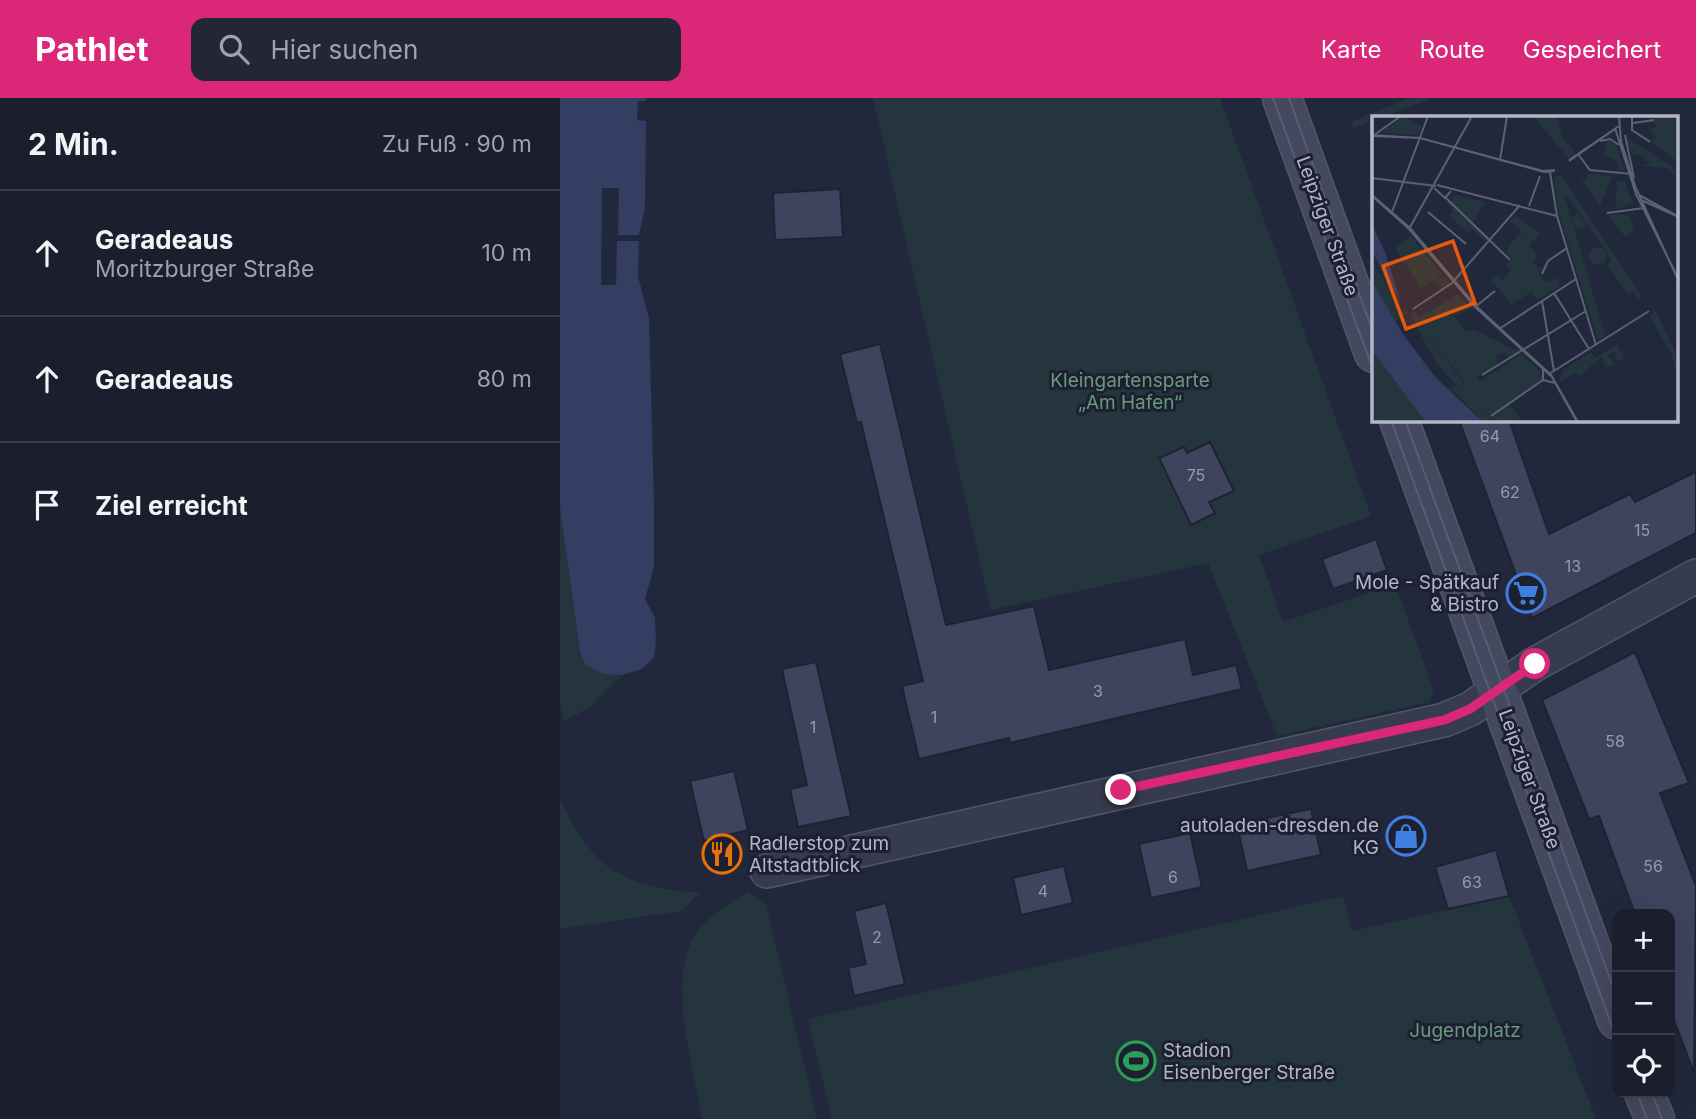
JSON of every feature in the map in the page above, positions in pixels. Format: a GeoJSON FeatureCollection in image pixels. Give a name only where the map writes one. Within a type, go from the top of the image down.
{"type":"FeatureCollection","features":[{"type":"Feature","properties":{"kind":"main road","name":"Leipziger Straße"},"geometry":{"type":"LineString","coordinates":[[1282,98],[1372,347]]}},
{"type":"Feature","properties":{"kind":"main road","name":"Leipziger Straße"},"geometry":{"type":"LineString","coordinates":[[1400,422],[1612,1006]]}},
{"type":"Feature","properties":{"kind":"main road"},"geometry":{"type":"LineString","coordinates":[[1646,1098],[1655,1119]]}},
{"type":"Feature","properties":{"kind":"street"},"geometry":{"type":"LineString","coordinates":[[767,871],[1008,814],[1444,720],[1470,709],[1535,664],[1696,576]]}},
{"type":"Feature","properties":{"kind":"green space","name":"Kleingartensparte „Am Hafen“"},"geometry":{"type":"Polygon","coordinates":[[[873,98],[1220,98],[1371,516],[1259,555],[1283,622],[1395,584],[1434,691],[1429,702],[1277,736],[1208,563],[991,610],[873,98]]]}},
{"type":"Feature","properties":{"kind":"green space"},"geometry":{"type":"Polygon","coordinates":[[[1409,98],[1433,98],[1385,116],[1372,116],[1372,121],[1354,128],[1351,122],[1409,98]]]}},
{"type":"Feature","properties":{"kind":"green space"},"geometry":{"type":"Polygon","coordinates":[[[560,507],[580,652],[585,665],[603,674],[622,675],[590,707],[564,721],[560,702],[560,507]]]}},
{"type":"Feature","properties":{"kind":"green space"},"geometry":{"type":"Polygon","coordinates":[[[560,799],[585,843],[599,859],[614,870],[630,879],[650,885],[700,893],[681,911],[560,929],[560,799]]]}},
{"type":"Feature","properties":{"kind":"green space"},"geometry":{"type":"Polygon","coordinates":[[[748,892],[766,905],[817,1119],[702,1119],[688,1049],[682,997],[683,973],[688,951],[697,932],[715,914],[748,892]]]}},
{"type":"Feature","properties":{"kind":"green space","name":"Stadion Eisenberger Straße"},"geometry":{"type":"Polygon","coordinates":[[[1343,896],[1352,931],[1509,896],[1596,1119],[832,1119],[808,1019],[1343,896]]]}},
{"type":"Feature","properties":{"kind":"water"},"geometry":{"type":"Polygon","coordinates":[[[560,98],[646,98],[646,101],[638,101],[637,120],[646,121],[645,207],[639,235],[638,276],[649,319],[654,503],[654,567],[645,599],[655,618],[656,642],[654,657],[642,669],[622,675],[603,674],[585,665],[580,652],[560,507],[560,98]]]}},
{"type":"Feature","properties":{"kind":"pier"},"geometry":{"type":"Polygon","coordinates":[[[602,188],[619,188],[618,235],[639,235],[639,241],[617,241],[616,285],[601,285],[602,188]]]}},
{"type":"Feature","properties":{"kind":"building"},"geometry":{"type":"Polygon","coordinates":[[[840,189],[843,237],[775,240],[773,193],[840,189]]]}},
{"type":"Feature","properties":{"kind":"building"},"geometry":{"type":"Polygon","coordinates":[[[880,344],[946,625],[1034,606],[1049,670],[1185,639],[1193,675],[1236,665],[1242,689],[1010,743],[1009,738],[919,759],[902,686],[923,681],[861,422],[857,423],[840,354],[880,344]]]}},
{"type":"Feature","properties":{"kind":"building"},"geometry":{"type":"Polygon","coordinates":[[[1460,422],[1510,422],[1549,534],[1630,494],[1635,502],[1696,472],[1696,533],[1532,618],[1460,422]]]}},
{"type":"Feature","properties":{"kind":"building"},"geometry":{"type":"Polygon","coordinates":[[[1210,442],[1234,491],[1209,502],[1215,513],[1191,525],[1159,458],[1184,447],[1187,453],[1210,442]]]}},
{"type":"Feature","properties":{"kind":"building"},"geometry":{"type":"Polygon","coordinates":[[[1376,539],[1387,570],[1333,589],[1322,559],[1376,539]]]}},
{"type":"Feature","properties":{"kind":"building"},"geometry":{"type":"Polygon","coordinates":[[[1635,652],[1689,783],[1660,793],[1696,886],[1694,1073],[1675,1023],[1675,909],[1633,909],[1599,816],[1589,819],[1542,700],[1635,652]]]}},
{"type":"Feature","properties":{"kind":"building"},"geometry":{"type":"Polygon","coordinates":[[[816,662],[851,816],[798,827],[790,789],[807,785],[782,669],[816,662]]]}},
{"type":"Feature","properties":{"kind":"building"},"geometry":{"type":"Polygon","coordinates":[[[734,771],[748,830],[704,841],[690,781],[734,771]]]}},
{"type":"Feature","properties":{"kind":"building"},"geometry":{"type":"Polygon","coordinates":[[[1311,809],[1321,855],[1247,871],[1237,824],[1311,809]]]}},
{"type":"Feature","properties":{"kind":"building"},"geometry":{"type":"Polygon","coordinates":[[[1190,833],[1202,887],[1151,898],[1139,844],[1190,833]]]}},
{"type":"Feature","properties":{"kind":"building"},"geometry":{"type":"Polygon","coordinates":[[[1496,850],[1509,896],[1448,909],[1435,867],[1496,850]]]}},
{"type":"Feature","properties":{"kind":"building"},"geometry":{"type":"Polygon","coordinates":[[[1064,866],[1073,903],[1021,915],[1013,878],[1064,866]]]}},
{"type":"Feature","properties":{"kind":"building"},"geometry":{"type":"Polygon","coordinates":[[[886,903],[905,984],[854,996],[848,968],[866,964],[854,911],[886,903]]]}},
{"type":"Feature","properties":{"kind":"tram line"},"geometry":{"type":"LineString","coordinates":[[1273,98],[1372,367]]}},
{"type":"Feature","properties":{"kind":"tram line"},"geometry":{"type":"LineString","coordinates":[[1289,98],[1372,329]]}},
{"type":"Feature","properties":{"kind":"tram line"},"geometry":{"type":"LineString","coordinates":[[1392,422],[1615,1035]]}},
{"type":"Feature","properties":{"kind":"tram line"},"geometry":{"type":"LineString","coordinates":[[1406,422],[1612,984]]}},
{"type":"Feature","properties":{"kind":"tram line"},"geometry":{"type":"LineString","coordinates":[[1639,1098],[1647,1119]]}},
{"type":"Feature","properties":{"kind":"tram line"},"geometry":{"type":"LineString","coordinates":[[1654,1098],[1662,1119]]}},
{"type":"Feature","properties":{"kind":"place","name":"Mole - Spätkauf & Bistro"},"geometry":{"type":"Point","coordinates":[1526,593]}},
{"type":"Feature","properties":{"kind":"place","name":"autoladen-dresden.de KG"},"geometry":{"type":"Point","coordinates":[1406,836]}},
{"type":"Feature","properties":{"kind":"place","name":"Radlerstop zum Altstadtblick"},"geometry":{"type":"Point","coordinates":[722,854]}},
{"type":"Feature","properties":{"kind":"place","name":"Stadion Eisenberger Straße"},"geometry":{"type":"Point","coordinates":[1136,1061]}},
{"type":"Feature","properties":{"kind":"route"},"geometry":{"type":"LineString","coordinates":[[1121,790],[1444,720],[1470,709],[1535,664]]}},
{"type":"Feature","properties":{"kind":"park label","name":"Jugendplatz"},"geometry":{"type":"Point","coordinates":[1465,1030]}}]}
